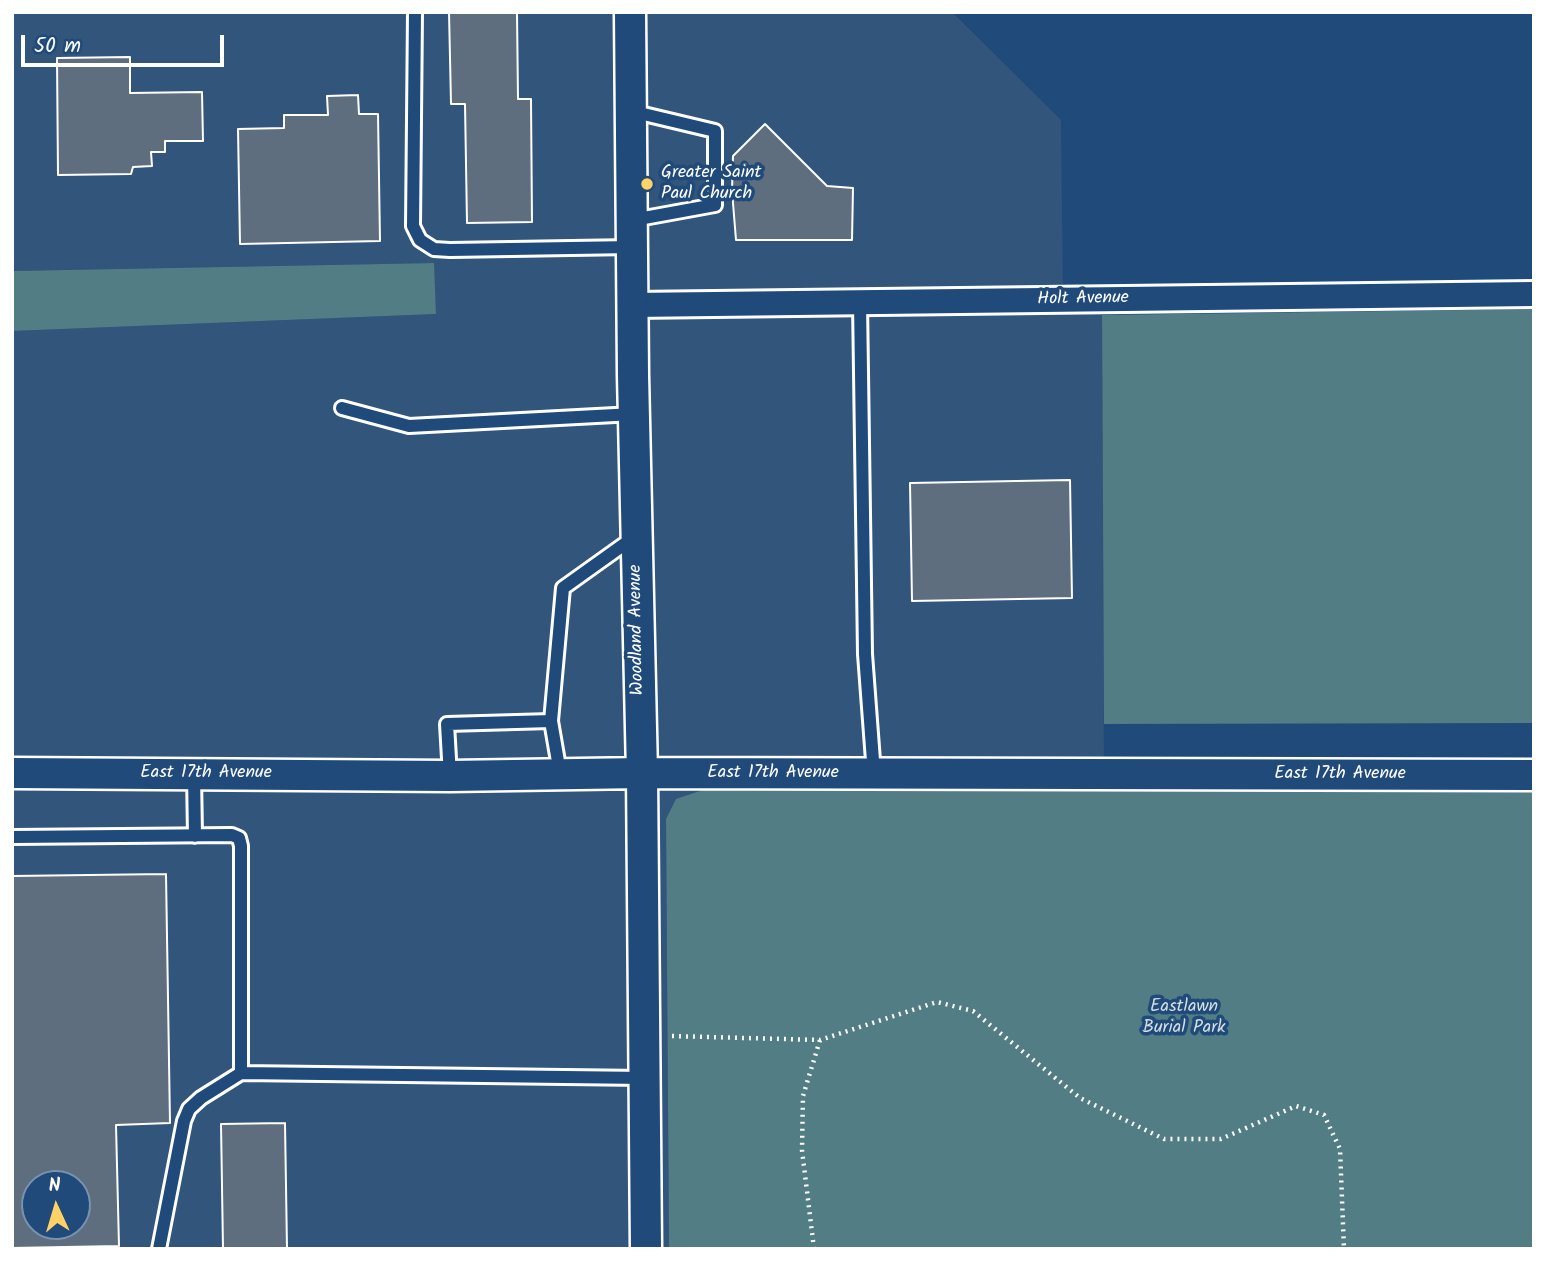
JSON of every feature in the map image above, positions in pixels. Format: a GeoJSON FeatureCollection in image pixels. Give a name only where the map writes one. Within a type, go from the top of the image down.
{"type":"FeatureCollection","features":[{"type":"Feature","properties":{"kind":"street","name":"Woodland Avenue"},"geometry":{"type":"LineString","coordinates":[[630,12],[632,305],[642,773],[646,1249]]}},
{"type":"Feature","properties":{"kind":"street","name":"Holt Avenue"},"geometry":{"type":"LineString","coordinates":[[632,305],[1534,294]]}},
{"type":"Feature","properties":{"kind":"street","name":"East 17th Avenue"},"geometry":{"type":"LineString","coordinates":[[12,773],[450,776],[642,773],[1534,775]]}},
{"type":"Feature","properties":{"kind":"lane"},"geometry":{"type":"LineString","coordinates":[[415,12],[413,226],[420,240],[434,248],[450,250],[632,234],[715,205],[715,131],[631,111]]}},
{"type":"Feature","properties":{"kind":"lane"},"geometry":{"type":"LineString","coordinates":[[860,302],[865,654],[874,774]]}},
{"type":"Feature","properties":{"kind":"lane"},"geometry":{"type":"LineString","coordinates":[[342,408],[409,426],[634,414]]}},
{"type":"Feature","properties":{"kind":"lane"},"geometry":{"type":"LineString","coordinates":[[560,774],[551,721],[563,588],[636,536]]}},
{"type":"Feature","properties":{"kind":"lane"},"geometry":{"type":"LineString","coordinates":[[450,776],[447,723],[551,721]]}},
{"type":"Feature","properties":{"kind":"lane"},"geometry":{"type":"LineString","coordinates":[[194,773],[195,836]]}},
{"type":"Feature","properties":{"kind":"lane"},"geometry":{"type":"LineString","coordinates":[[12,837],[232,835],[239,838],[241,1073]]}},
{"type":"Feature","properties":{"kind":"lane"},"geometry":{"type":"LineString","coordinates":[[159,1249],[184,1121],[189,1110],[201,1098],[241,1073],[645,1078]]}},
{"type":"Feature","properties":{"kind":"path"},"geometry":{"type":"LineString","coordinates":[[644,1035],[820,1040],[937,1002],[973,1011],[1080,1098],[1164,1139],[1222,1139],[1296,1106],[1324,1115],[1340,1149],[1344,1249]]}},
{"type":"Feature","properties":{"kind":"path"},"geometry":{"type":"LineString","coordinates":[[814,1249],[802,1150],[803,1096],[820,1040]]}},
{"type":"Feature","properties":{"kind":"shaded area"},"geometry":{"type":"Polygon","coordinates":[[[12,12],[952,12],[1061,120],[1063,298],[1102,297],[1104,788],[666,819],[669,1249],[12,1249],[12,331],[436,314],[433,263],[12,271],[12,12]]]}},
{"type":"Feature","properties":{"kind":"green space"},"geometry":{"type":"Polygon","coordinates":[[[434,263],[436,314],[12,331],[12,271],[434,263]]]}},
{"type":"Feature","properties":{"kind":"green space"},"geometry":{"type":"Polygon","coordinates":[[[1534,309],[1534,723],[1104,724],[1102,315],[1534,309]]]}},
{"type":"Feature","properties":{"kind":"green space","name":"Eastlawn Burial Park"},"geometry":{"type":"Polygon","coordinates":[[[712,787],[1534,789],[1534,1249],[669,1249],[666,819],[676,799],[712,787]]]}},
{"type":"Feature","properties":{"kind":"building"},"geometry":{"type":"Polygon","coordinates":[[[449,12],[517,12],[518,99],[531,99],[532,222],[467,223],[465,104],[451,104],[449,12]]]}},
{"type":"Feature","properties":{"kind":"building"},"geometry":{"type":"Polygon","coordinates":[[[130,57],[130,93],[202,92],[203,141],[165,141],[165,152],[151,152],[152,166],[133,167],[131,174],[58,175],[57,58],[130,57]]]}},
{"type":"Feature","properties":{"kind":"building"},"geometry":{"type":"Polygon","coordinates":[[[358,95],[359,114],[378,114],[380,241],[240,244],[238,129],[284,128],[284,115],[328,115],[327,96],[358,95]]]}},
{"type":"Feature","properties":{"kind":"building"},"geometry":{"type":"Polygon","coordinates":[[[765,124],[827,186],[853,188],[852,240],[736,240],[732,191],[733,156],[765,124]]]}},
{"type":"Feature","properties":{"kind":"building"},"geometry":{"type":"Polygon","coordinates":[[[1070,480],[1072,598],[912,601],[910,483],[1070,480]]]}},
{"type":"Feature","properties":{"kind":"building"},"geometry":{"type":"Polygon","coordinates":[[[166,874],[170,1123],[116,1125],[119,1246],[12,1248],[12,876],[166,874]]]}},
{"type":"Feature","properties":{"kind":"building"},"geometry":{"type":"Polygon","coordinates":[[[285,1123],[287,1249],[223,1249],[221,1124],[285,1123]]]}},
{"type":"Feature","properties":{"kind":"place","name":"Greater Saint Paul Church"},"geometry":{"type":"Point","coordinates":[647,184]}}]}
